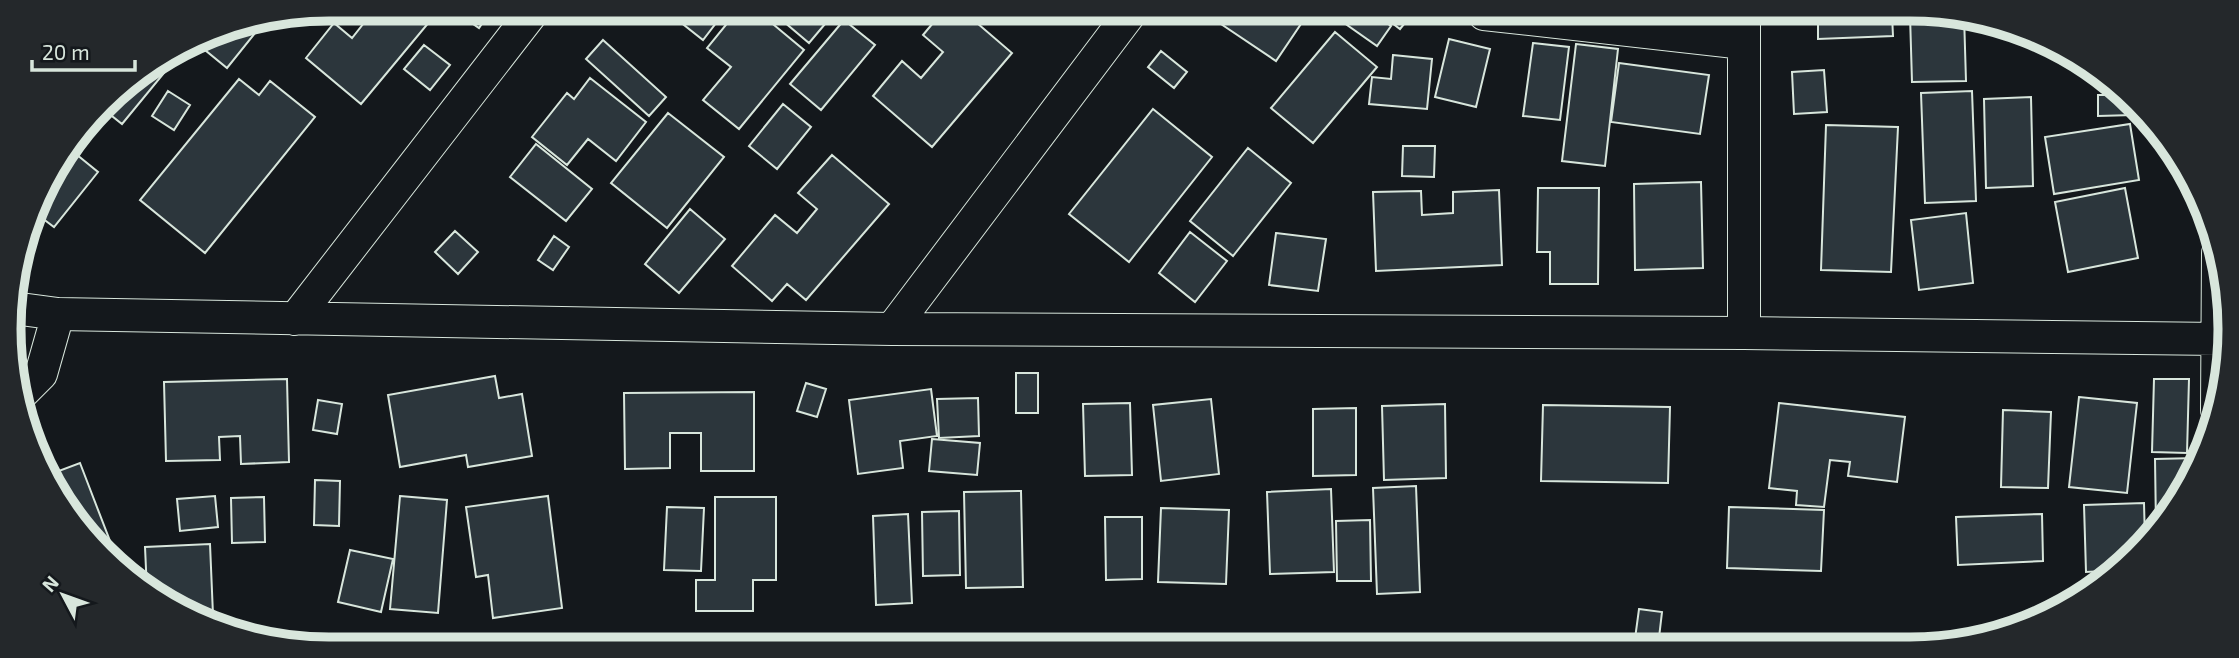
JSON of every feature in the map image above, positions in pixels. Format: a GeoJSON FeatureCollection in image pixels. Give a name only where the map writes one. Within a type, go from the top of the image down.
{"type":"FeatureCollection","features":[{"type":"Feature","properties":{"kind":"street"},"geometry":{"type":"LineString","coordinates":[[295,319],[525,21]]}},
{"type":"Feature","properties":{"kind":"street"},"geometry":{"type":"LineString","coordinates":[[892,329],[1124,21]]}},
{"type":"Feature","properties":{"kind":"street"},"geometry":{"type":"LineString","coordinates":[[1614,21],[1744,28],[1744,333]]}},
{"type":"Feature","properties":{"kind":"street"},"geometry":{"type":"LineString","coordinates":[[22,309],[58,314],[892,329],[1744,333],[2218,339]]}},
{"type":"Feature","properties":{"kind":"street"},"geometry":{"type":"LineString","coordinates":[[27,388],[41,374],[58,314]]}},
{"type":"Feature","properties":{"kind":"building"},"geometry":{"type":"Polygon","coordinates":[[[365,21],[430,21],[361,104],[306,58],[334,23],[352,38],[365,21]]]}},
{"type":"Feature","properties":{"kind":"building"},"geometry":{"type":"Polygon","coordinates":[[[469,21],[484,21],[479,28],[469,21]]]}},
{"type":"Feature","properties":{"kind":"building"},"geometry":{"type":"Polygon","coordinates":[[[679,21],[718,21],[703,40],[679,21]]]}},
{"type":"Feature","properties":{"kind":"building"},"geometry":{"type":"Polygon","coordinates":[[[729,21],[769,21],[804,50],[739,129],[703,100],[731,67],[707,48],[729,21]]]}},
{"type":"Feature","properties":{"kind":"building"},"geometry":{"type":"Polygon","coordinates":[[[783,21],[828,21],[809,43],[783,21]]]}},
{"type":"Feature","properties":{"kind":"building"},"geometry":{"type":"Polygon","coordinates":[[[843,21],[875,45],[821,110],[790,84],[843,21]]]}},
{"type":"Feature","properties":{"kind":"building"},"geometry":{"type":"Polygon","coordinates":[[[935,21],[975,21],[1012,53],[932,147],[873,96],[902,61],[921,78],[943,52],[923,35],[935,21]]]}},
{"type":"Feature","properties":{"kind":"building"},"geometry":{"type":"Polygon","coordinates":[[[1216,21],[1303,21],[1276,61],[1216,21]]]}},
{"type":"Feature","properties":{"kind":"building"},"geometry":{"type":"Polygon","coordinates":[[[1341,21],[1384,21],[1391,26],[1377,46],[1341,21]]]}},
{"type":"Feature","properties":{"kind":"building"},"geometry":{"type":"Polygon","coordinates":[[[1390,21],[1406,21],[1400,29],[1390,21]]]}},
{"type":"Feature","properties":{"kind":"building"},"geometry":{"type":"Polygon","coordinates":[[[1818,21],[1892,21],[1893,36],[1818,39],[1818,21]]]}},
{"type":"Feature","properties":{"kind":"building"},"geometry":{"type":"Polygon","coordinates":[[[1910,21],[1964,26],[1966,81],[1912,82],[1910,21]]]}},
{"type":"Feature","properties":{"kind":"building"},"geometry":{"type":"Polygon","coordinates":[[[258,29],[227,68],[203,48],[258,29]]]}},
{"type":"Feature","properties":{"kind":"building"},"geometry":{"type":"Polygon","coordinates":[[[1335,32],[1377,67],[1313,143],[1271,108],[1335,32]]]}},
{"type":"Feature","properties":{"kind":"building"},"geometry":{"type":"Polygon","coordinates":[[[1449,39],[1490,49],[1476,107],[1435,97],[1449,39]]]}},
{"type":"Feature","properties":{"kind":"building"},"geometry":{"type":"Polygon","coordinates":[[[603,40],[666,97],[649,116],[586,59],[603,40]]]}},
{"type":"Feature","properties":{"kind":"building"},"geometry":{"type":"Polygon","coordinates":[[[1533,43],[1569,47],[1560,120],[1523,116],[1533,43]]]}},
{"type":"Feature","properties":{"kind":"building"},"geometry":{"type":"Polygon","coordinates":[[[1576,44],[1618,49],[1605,166],[1562,161],[1576,44]]]}},
{"type":"Feature","properties":{"kind":"building"},"geometry":{"type":"Polygon","coordinates":[[[424,45],[450,65],[430,90],[404,69],[424,45]]]}},
{"type":"Feature","properties":{"kind":"building"},"geometry":{"type":"Polygon","coordinates":[[[1161,51],[1187,72],[1174,88],[1148,67],[1161,51]]]}},
{"type":"Feature","properties":{"kind":"building"},"geometry":{"type":"Polygon","coordinates":[[[1393,55],[1432,59],[1427,109],[1369,104],[1372,77],[1391,79],[1393,55]]]}},
{"type":"Feature","properties":{"kind":"building"},"geometry":{"type":"Polygon","coordinates":[[[1619,63],[1709,75],[1700,134],[1611,122],[1619,63]]]}},
{"type":"Feature","properties":{"kind":"building"},"geometry":{"type":"Polygon","coordinates":[[[1824,70],[1827,112],[1794,114],[1792,72],[1824,70]]]}},
{"type":"Feature","properties":{"kind":"building"},"geometry":{"type":"Polygon","coordinates":[[[158,73],[164,73],[122,124],[109,113],[158,73]]]}},
{"type":"Feature","properties":{"kind":"building"},"geometry":{"type":"Polygon","coordinates":[[[590,78],[646,122],[616,161],[588,139],[567,165],[532,137],[567,93],[574,99],[590,78]]]}},
{"type":"Feature","properties":{"kind":"building"},"geometry":{"type":"Polygon","coordinates":[[[239,79],[259,95],[270,81],[315,117],[205,253],[140,200],[239,79]]]}},
{"type":"Feature","properties":{"kind":"building"},"geometry":{"type":"Polygon","coordinates":[[[168,91],[190,105],[174,130],[152,116],[168,91]]]}},
{"type":"Feature","properties":{"kind":"building"},"geometry":{"type":"Polygon","coordinates":[[[1972,91],[1976,201],[1925,203],[1921,93],[1972,91]]]}},
{"type":"Feature","properties":{"kind":"building"},"geometry":{"type":"Polygon","coordinates":[[[2098,95],[2110,95],[2132,115],[2098,116],[2098,95]]]}},
{"type":"Feature","properties":{"kind":"building"},"geometry":{"type":"Polygon","coordinates":[[[2031,97],[2033,186],[1986,188],[1984,99],[2031,97]]]}},
{"type":"Feature","properties":{"kind":"building"},"geometry":{"type":"Polygon","coordinates":[[[783,104],[811,127],[777,169],[749,146],[783,104]]]}},
{"type":"Feature","properties":{"kind":"building"},"geometry":{"type":"Polygon","coordinates":[[[1153,109],[1212,157],[1129,262],[1069,214],[1153,109]]]}},
{"type":"Feature","properties":{"kind":"building"},"geometry":{"type":"Polygon","coordinates":[[[668,113],[724,157],[667,228],[611,183],[668,113]]]}},
{"type":"Feature","properties":{"kind":"building"},"geometry":{"type":"Polygon","coordinates":[[[2130,124],[2139,180],[2054,194],[2045,137],[2130,124]]]}},
{"type":"Feature","properties":{"kind":"building"},"geometry":{"type":"Polygon","coordinates":[[[1826,125],[1898,127],[1891,272],[1821,270],[1826,125]]]}},
{"type":"Feature","properties":{"kind":"building"},"geometry":{"type":"Polygon","coordinates":[[[536,144],[592,189],[566,221],[510,177],[536,144]]]}},
{"type":"Feature","properties":{"kind":"building"},"geometry":{"type":"Polygon","coordinates":[[[1403,146],[1435,146],[1434,177],[1402,176],[1403,146]]]}},
{"type":"Feature","properties":{"kind":"building"},"geometry":{"type":"Polygon","coordinates":[[[1248,148],[1291,183],[1233,256],[1190,221],[1248,148]]]}},
{"type":"Feature","properties":{"kind":"building"},"geometry":{"type":"Polygon","coordinates":[[[76,154],[98,172],[54,227],[42,218],[62,175],[76,154]]]}},
{"type":"Feature","properties":{"kind":"building"},"geometry":{"type":"Polygon","coordinates":[[[832,155],[889,204],[806,300],[787,284],[772,301],[732,266],[775,215],[797,233],[817,209],[798,193],[832,155]]]}},
{"type":"Feature","properties":{"kind":"building"},"geometry":{"type":"Polygon","coordinates":[[[1701,182],[1703,268],[1635,270],[1634,184],[1701,182]]]}},
{"type":"Feature","properties":{"kind":"building"},"geometry":{"type":"Polygon","coordinates":[[[1538,188],[1599,188],[1598,284],[1550,284],[1550,252],[1537,252],[1538,188]]]}},
{"type":"Feature","properties":{"kind":"building"},"geometry":{"type":"Polygon","coordinates":[[[2125,188],[2138,258],[2068,272],[2055,202],[2125,188]]]}},
{"type":"Feature","properties":{"kind":"building"},"geometry":{"type":"Polygon","coordinates":[[[1499,190],[1502,265],[1376,271],[1373,192],[1421,191],[1422,215],[1453,213],[1453,192],[1499,190]]]}},
{"type":"Feature","properties":{"kind":"building"},"geometry":{"type":"Polygon","coordinates":[[[690,209],[725,239],[679,293],[645,264],[690,209]]]}},
{"type":"Feature","properties":{"kind":"building"},"geometry":{"type":"Polygon","coordinates":[[[1966,213],[1973,283],[1919,290],[1911,220],[1966,213]]]}},
{"type":"Feature","properties":{"kind":"building"},"geometry":{"type":"Polygon","coordinates":[[[455,231],[478,252],[458,274],[435,252],[455,231]]]}},
{"type":"Feature","properties":{"kind":"building"},"geometry":{"type":"Polygon","coordinates":[[[1190,232],[1227,261],[1195,302],[1159,273],[1190,232]]]}},
{"type":"Feature","properties":{"kind":"building"},"geometry":{"type":"Polygon","coordinates":[[[1276,233],[1326,239],[1318,291],[1269,285],[1276,233]]]}},
{"type":"Feature","properties":{"kind":"building"},"geometry":{"type":"Polygon","coordinates":[[[554,236],[569,247],[553,270],[538,260],[554,236]]]}},
{"type":"Feature","properties":{"kind":"building"},"geometry":{"type":"Polygon","coordinates":[[[1016,373],[1038,373],[1038,413],[1016,413],[1016,373]]]}},
{"type":"Feature","properties":{"kind":"building"},"geometry":{"type":"Polygon","coordinates":[[[495,376],[499,398],[522,394],[532,456],[468,467],[466,455],[400,467],[388,395],[495,376]]]}},
{"type":"Feature","properties":{"kind":"building"},"geometry":{"type":"Polygon","coordinates":[[[287,379],[289,462],[241,464],[240,436],[219,437],[220,460],[166,461],[164,382],[287,379]]]}},
{"type":"Feature","properties":{"kind":"building"},"geometry":{"type":"Polygon","coordinates":[[[2154,379],[2189,379],[2187,453],[2152,452],[2154,379]]]}},
{"type":"Feature","properties":{"kind":"building"},"geometry":{"type":"Polygon","coordinates":[[[806,383],[826,389],[817,417],[797,411],[806,383]]]}},
{"type":"Feature","properties":{"kind":"building"},"geometry":{"type":"Polygon","coordinates":[[[931,389],[937,436],[900,441],[903,468],[858,474],[849,400],[931,389]]]}},
{"type":"Feature","properties":{"kind":"building"},"geometry":{"type":"Polygon","coordinates":[[[754,392],[754,471],[701,471],[701,433],[670,433],[670,468],[625,469],[624,393],[754,392]]]}},
{"type":"Feature","properties":{"kind":"building"},"geometry":{"type":"Polygon","coordinates":[[[2079,397],[2137,403],[2127,493],[2069,487],[2079,397]]]}},
{"type":"Feature","properties":{"kind":"building"},"geometry":{"type":"Polygon","coordinates":[[[978,398],[979,436],[939,438],[937,399],[978,398]]]}},
{"type":"Feature","properties":{"kind":"building"},"geometry":{"type":"Polygon","coordinates":[[[1211,399],[1219,474],[1161,481],[1153,405],[1211,399]]]}},
{"type":"Feature","properties":{"kind":"building"},"geometry":{"type":"Polygon","coordinates":[[[318,400],[342,404],[337,434],[313,430],[318,400]]]}},
{"type":"Feature","properties":{"kind":"building"},"geometry":{"type":"Polygon","coordinates":[[[1130,403],[1132,475],[1085,476],[1083,404],[1130,403]]]}},
{"type":"Feature","properties":{"kind":"building"},"geometry":{"type":"Polygon","coordinates":[[[1779,403],[1905,417],[1897,482],[1848,476],[1850,462],[1830,460],[1824,507],[1796,505],[1797,491],[1769,488],[1779,403]]]}},
{"type":"Feature","properties":{"kind":"building"},"geometry":{"type":"Polygon","coordinates":[[[1445,404],[1446,478],[1384,480],[1382,406],[1445,404]]]}},
{"type":"Feature","properties":{"kind":"building"},"geometry":{"type":"Polygon","coordinates":[[[1543,405],[1670,407],[1668,483],[1541,481],[1543,405]]]}},
{"type":"Feature","properties":{"kind":"building"},"geometry":{"type":"Polygon","coordinates":[[[1356,408],[1356,475],[1313,476],[1313,409],[1356,408]]]}},
{"type":"Feature","properties":{"kind":"building"},"geometry":{"type":"Polygon","coordinates":[[[2003,410],[2051,412],[2048,488],[2001,487],[2003,410]]]}},
{"type":"Feature","properties":{"kind":"building"},"geometry":{"type":"Polygon","coordinates":[[[932,439],[980,443],[977,475],[929,471],[932,439]]]}},
{"type":"Feature","properties":{"kind":"building"},"geometry":{"type":"Polygon","coordinates":[[[2189,458],[2177,483],[2156,514],[2155,459],[2189,458]]]}},
{"type":"Feature","properties":{"kind":"building"},"geometry":{"type":"Polygon","coordinates":[[[80,463],[110,541],[107,542],[97,532],[56,472],[80,463]]]}},
{"type":"Feature","properties":{"kind":"building"},"geometry":{"type":"Polygon","coordinates":[[[315,480],[340,481],[339,526],[314,525],[315,480]]]}},
{"type":"Feature","properties":{"kind":"building"},"geometry":{"type":"Polygon","coordinates":[[[1416,486],[1420,592],[1377,594],[1373,488],[1416,486]]]}},
{"type":"Feature","properties":{"kind":"building"},"geometry":{"type":"Polygon","coordinates":[[[1331,489],[1334,572],[1270,574],[1267,492],[1331,489]]]}},
{"type":"Feature","properties":{"kind":"building"},"geometry":{"type":"Polygon","coordinates":[[[1021,491],[1023,587],[966,588],[964,492],[1021,491]]]}},
{"type":"Feature","properties":{"kind":"building"},"geometry":{"type":"Polygon","coordinates":[[[215,496],[218,527],[180,531],[177,499],[215,496]]]}},
{"type":"Feature","properties":{"kind":"building"},"geometry":{"type":"Polygon","coordinates":[[[400,496],[447,500],[438,613],[390,609],[400,496]]]}},
{"type":"Feature","properties":{"kind":"building"},"geometry":{"type":"Polygon","coordinates":[[[548,496],[562,608],[493,618],[488,575],[476,577],[466,507],[548,496]]]}},
{"type":"Feature","properties":{"kind":"building"},"geometry":{"type":"Polygon","coordinates":[[[264,497],[265,542],[232,543],[231,498],[264,497]]]}},
{"type":"Feature","properties":{"kind":"building"},"geometry":{"type":"Polygon","coordinates":[[[715,497],[776,497],[776,580],[753,580],[753,611],[696,611],[696,580],[715,580],[715,497]]]}},
{"type":"Feature","properties":{"kind":"building"},"geometry":{"type":"Polygon","coordinates":[[[2144,503],[2145,528],[2099,571],[2086,572],[2084,505],[2144,503]]]}},
{"type":"Feature","properties":{"kind":"building"},"geometry":{"type":"Polygon","coordinates":[[[667,507],[704,508],[701,571],[664,570],[667,507]]]}},
{"type":"Feature","properties":{"kind":"building"},"geometry":{"type":"Polygon","coordinates":[[[1729,507],[1824,510],[1821,571],[1727,568],[1729,507]]]}},
{"type":"Feature","properties":{"kind":"building"},"geometry":{"type":"Polygon","coordinates":[[[1161,508],[1229,510],[1226,584],[1158,582],[1161,508]]]}},
{"type":"Feature","properties":{"kind":"building"},"geometry":{"type":"Polygon","coordinates":[[[959,511],[960,575],[923,576],[922,512],[959,511]]]}},
{"type":"Feature","properties":{"kind":"building"},"geometry":{"type":"Polygon","coordinates":[[[908,514],[912,603],[876,605],[873,516],[908,514]]]}},
{"type":"Feature","properties":{"kind":"building"},"geometry":{"type":"Polygon","coordinates":[[[2042,514],[2043,561],[1958,565],[1956,517],[2042,514]]]}},
{"type":"Feature","properties":{"kind":"building"},"geometry":{"type":"Polygon","coordinates":[[[1105,517],[1142,517],[1142,579],[1106,580],[1105,517]]]}},
{"type":"Feature","properties":{"kind":"building"},"geometry":{"type":"Polygon","coordinates":[[[1370,520],[1371,581],[1337,581],[1336,521],[1370,520]]]}},
{"type":"Feature","properties":{"kind":"building"},"geometry":{"type":"Polygon","coordinates":[[[210,544],[213,615],[175,596],[146,576],[145,547],[210,544]]]}},
{"type":"Feature","properties":{"kind":"building"},"geometry":{"type":"Polygon","coordinates":[[[350,550],[393,559],[381,612],[338,602],[350,550]]]}},
{"type":"Feature","properties":{"kind":"building"},"geometry":{"type":"Polygon","coordinates":[[[1639,609],[1662,612],[1659,637],[1635,637],[1639,609]]]}}]}
